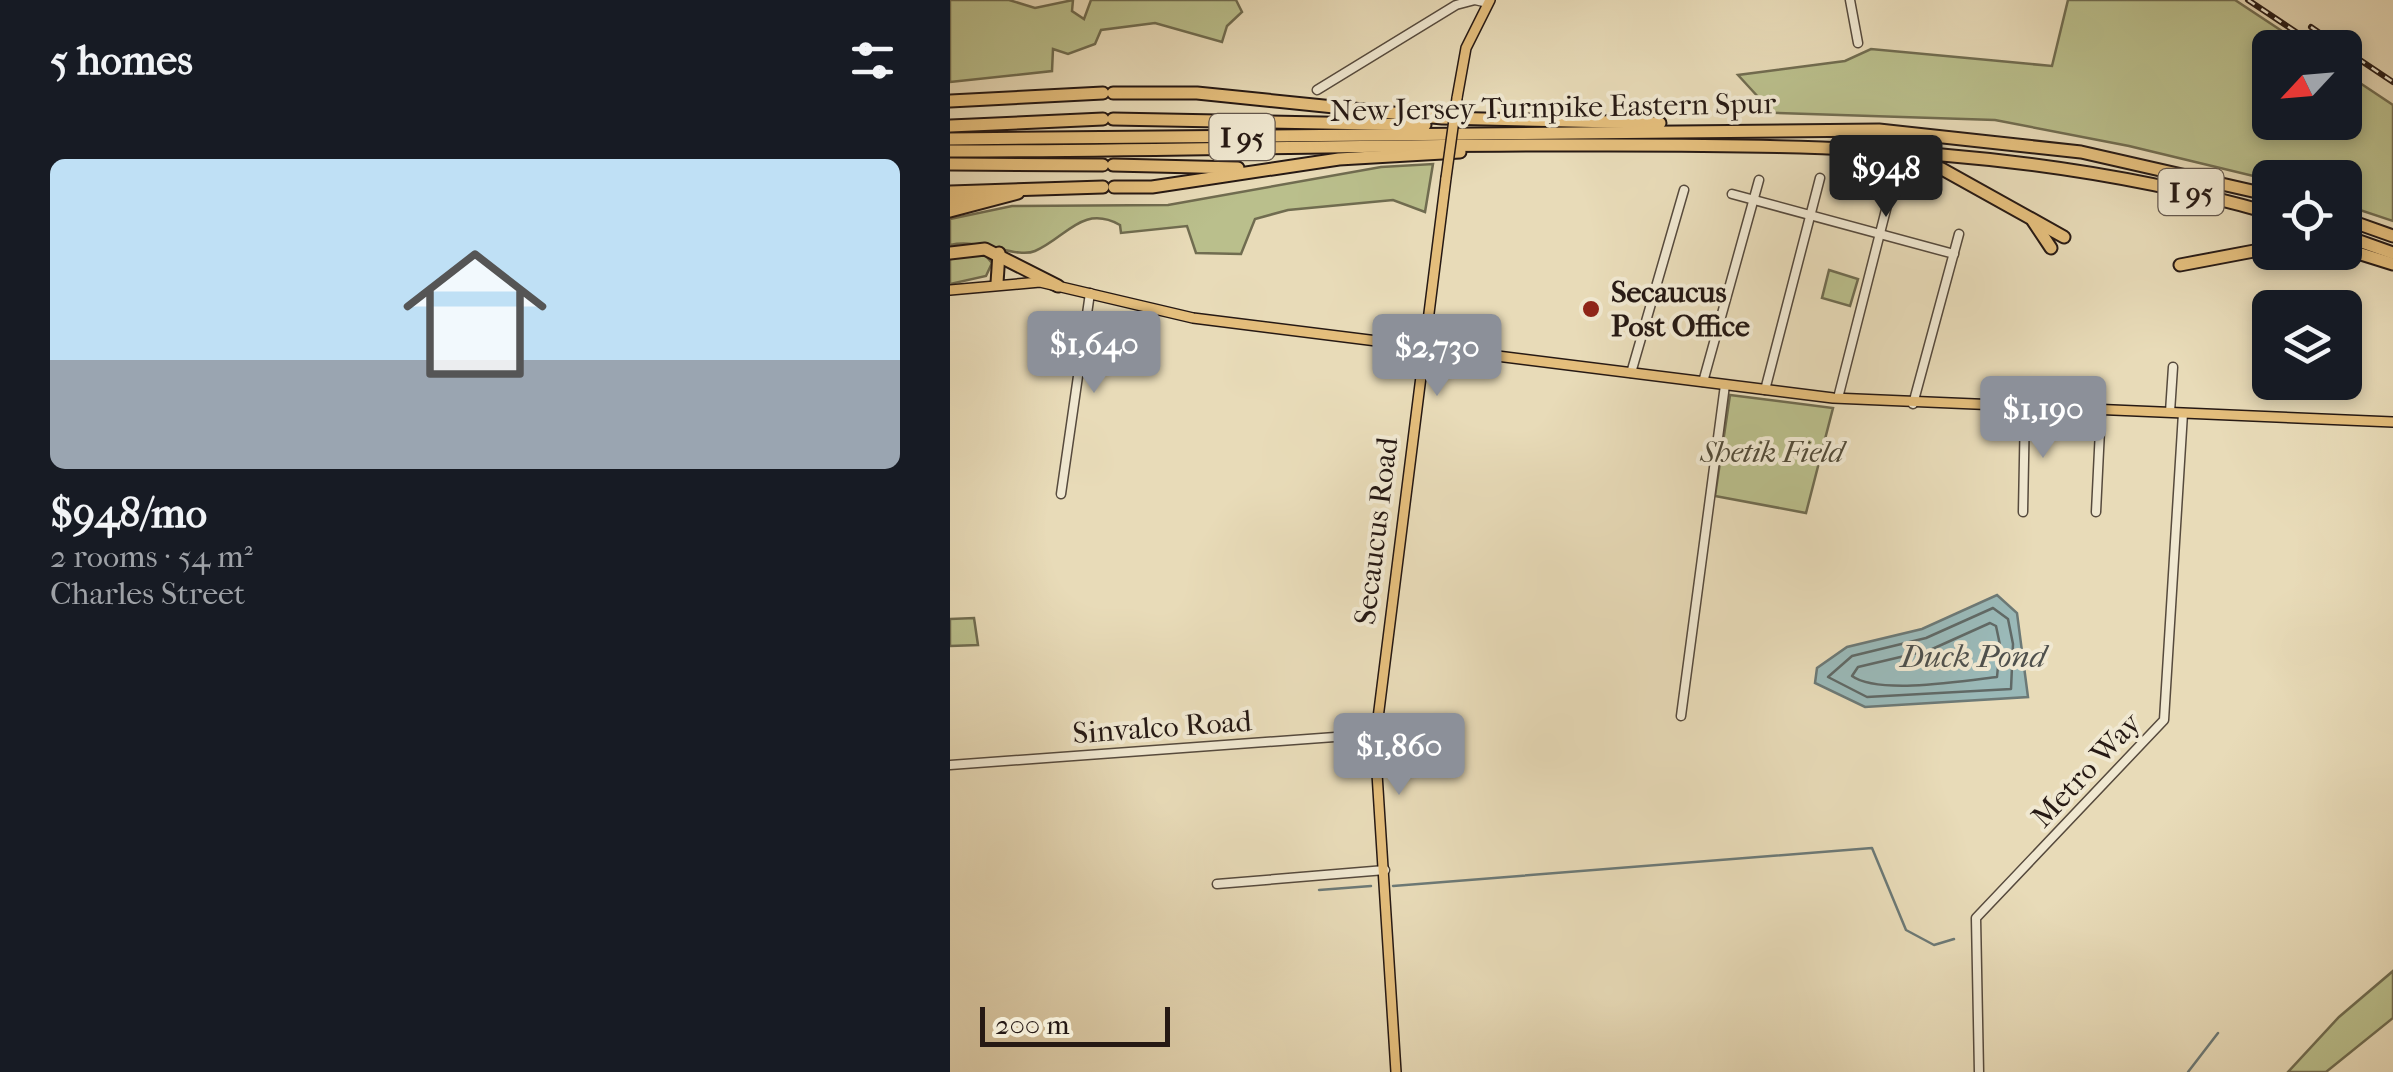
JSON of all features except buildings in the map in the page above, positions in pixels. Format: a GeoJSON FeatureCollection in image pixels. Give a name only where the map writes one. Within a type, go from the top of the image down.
{"type":"FeatureCollection","features":[{"type":"Feature","properties":{"kind":"highway"},"geometry":{"type":"LineString","coordinates":[[950,102],[1108,93],[1197,93],[1372,114],[1662,123],[1709,129]]}},
{"type":"Feature","properties":{"kind":"highway"},"geometry":{"type":"LineString","coordinates":[[950,126],[1244,118],[1534,131]]}},
{"type":"Feature","properties":{"kind":"highway","name":"New Jersey Turnpike Eastern Spur"},"geometry":{"type":"LineString","coordinates":[[950,140],[1865,129],[1980,138],[2138,163],[2252,192]]}},
{"type":"Feature","properties":{"kind":"highway"},"geometry":{"type":"LineString","coordinates":[[950,192],[1152,187],[1263,169],[1503,144]]}},
{"type":"Feature","properties":{"kind":"highway","name":"New Jersey Turnpike Eastern Spur"},"geometry":{"type":"LineString","coordinates":[[950,150],[1503,144],[1792,145],[1924,150],[2054,165],[2154,183],[2252,208]]}},
{"type":"Feature","properties":{"kind":"highway"},"geometry":{"type":"LineString","coordinates":[[1792,145],[1935,166],[2064,237]]}},
{"type":"Feature","properties":{"kind":"highway"},"geometry":{"type":"LineString","coordinates":[[950,164],[1263,169]]}},
{"type":"Feature","properties":{"kind":"highway"},"geometry":{"type":"LineString","coordinates":[[950,202],[1028,189]]}},
{"type":"Feature","properties":{"kind":"highway"},"geometry":{"type":"LineString","coordinates":[[950,212],[1028,189]]}},
{"type":"Feature","properties":{"kind":"highway"},"geometry":{"type":"LineString","coordinates":[[2030,218],[2051,248]]}},
{"type":"Feature","properties":{"kind":"highway"},"geometry":{"type":"LineString","coordinates":[[2362,225],[2393,236]]}},
{"type":"Feature","properties":{"kind":"highway"},"geometry":{"type":"LineString","coordinates":[[2362,242],[2393,253]]}},
{"type":"Feature","properties":{"kind":"highway"},"geometry":{"type":"LineString","coordinates":[[950,253],[973,247],[999,253],[1058,286]]}},
{"type":"Feature","properties":{"kind":"highway"},"geometry":{"type":"LineString","coordinates":[[2180,266],[2252,252]]}},
{"type":"Feature","properties":{"kind":"highway"},"geometry":{"type":"LineString","coordinates":[[997,283],[999,253]]}},
{"type":"Feature","properties":{"kind":"highway"},"geometry":{"type":"LineString","coordinates":[[2362,254],[2393,264]]}},
{"type":"Feature","properties":{"kind":"main road","name":"Secaucus Road"},"geometry":{"type":"LineString","coordinates":[[1396,1072],[1376,734],[1457,98],[1466,48],[1489,2]]}},
{"type":"Feature","properties":{"kind":"main road"},"geometry":{"type":"LineString","coordinates":[[950,290],[997,283],[1058,286],[1194,318],[1838,398],[2393,422]]}},
{"type":"Feature","properties":{"kind":"street","name":"Secaucus Road"},"geometry":{"type":"LineString","coordinates":[[1316,90],[1456,5],[1475,0],[1489,2]]}},
{"type":"Feature","properties":{"kind":"street"},"geometry":{"type":"LineString","coordinates":[[1850,0],[1858,43]]}},
{"type":"Feature","properties":{"kind":"street"},"geometry":{"type":"LineString","coordinates":[[1765,390],[1820,178]]}},
{"type":"Feature","properties":{"kind":"street"},"geometry":{"type":"LineString","coordinates":[[1702,382],[1759,180]]}},
{"type":"Feature","properties":{"kind":"street"},"geometry":{"type":"LineString","coordinates":[[1631,373],[1684,190]]}},
{"type":"Feature","properties":{"kind":"street"},"geometry":{"type":"LineString","coordinates":[[1838,398],[1892,190]]}},
{"type":"Feature","properties":{"kind":"street"},"geometry":{"type":"LineString","coordinates":[[1732,194],[1880,238],[1954,254]]}},
{"type":"Feature","properties":{"kind":"street"},"geometry":{"type":"LineString","coordinates":[[1913,404],[1959,234]]}},
{"type":"Feature","properties":{"kind":"street"},"geometry":{"type":"LineString","coordinates":[[1061,494],[1090,294]]}},
{"type":"Feature","properties":{"kind":"street"},"geometry":{"type":"LineString","coordinates":[[2170,412],[2173,367]]}},
{"type":"Feature","properties":{"kind":"street"},"geometry":{"type":"LineString","coordinates":[[1680,716],[1724,385]]}},
{"type":"Feature","properties":{"kind":"street"},"geometry":{"type":"LineString","coordinates":[[2023,512],[2026,408]]}},
{"type":"Feature","properties":{"kind":"street"},"geometry":{"type":"LineString","coordinates":[[2096,512],[2101,409]]}},
{"type":"Feature","properties":{"kind":"street","name":"Metro Way"},"geometry":{"type":"LineString","coordinates":[[1978,1072],[1976,918],[2164,720],[2184,413]]}},
{"type":"Feature","properties":{"kind":"street","name":"Sinvalco Road"},"geometry":{"type":"LineString","coordinates":[[950,765],[1376,734]]}},
{"type":"Feature","properties":{"kind":"street"},"geometry":{"type":"LineString","coordinates":[[1217,884],[1385,870]]}},
{"type":"Feature","properties":{"kind":"green space"},"geometry":{"type":"Polygon","coordinates":[[[950,0],[1009,0],[1035,8],[1073,0],[1072,11],[1084,19],[1091,0],[1236,0],[1242,12],[1227,26],[1222,42],[1155,23],[1101,30],[1095,44],[1068,54],[1053,49],[1052,71],[950,82],[950,0]]]}},
{"type":"Feature","properties":{"kind":"green space"},"geometry":{"type":"Polygon","coordinates":[[[2068,0],[2235,0],[2280,30],[2252,30],[2252,140],[2362,140],[2362,84],[2393,105],[2393,221],[2362,211],[2362,160],[2252,160],[2252,176],[1995,120],[1750,112],[1760,99],[1738,75],[1845,61],[1871,49],[2052,66],[2068,0]]]}},
{"type":"Feature","properties":{"kind":"green space"},"geometry":{"type":"Polygon","coordinates":[[[1433,164],[1425,212],[1393,200],[1288,210],[1255,219],[1241,254],[1196,253],[1187,226],[1121,233],[1120,225],[1095,218],[1027,253],[973,244],[950,245],[950,219],[1012,206],[1168,205],[1381,167],[1433,164]]]}},
{"type":"Feature","properties":{"kind":"green space"},"geometry":{"type":"Polygon","coordinates":[[[986,256],[992,263],[986,276],[950,284],[950,258],[986,256]]]}},
{"type":"Feature","properties":{"kind":"green space"},"geometry":{"type":"Polygon","coordinates":[[[1829,270],[1858,279],[1850,306],[1822,298],[1829,270]]]}},
{"type":"Feature","properties":{"kind":"green space","name":"Shetik Field"},"geometry":{"type":"Polygon","coordinates":[[[1730,395],[1833,408],[1806,513],[1715,496],[1730,395]]]}},
{"type":"Feature","properties":{"kind":"green space"},"geometry":{"type":"Polygon","coordinates":[[[974,618],[978,645],[950,646],[950,619],[974,618]]]}},
{"type":"Feature","properties":{"kind":"green space"},"geometry":{"type":"Polygon","coordinates":[[[2393,971],[2393,1018],[2326,1072],[2288,1072],[2339,1017],[2393,971]]]}},
{"type":"Feature","properties":{"kind":"water","name":"Duck Pond"},"geometry":{"type":"Polygon","coordinates":[[[1997,595],[2017,613],[2028,697],[1865,707],[1815,683],[1817,668],[1847,647],[1922,629],[1997,595]]]}},
{"type":"Feature","properties":{"kind":"waterway"},"geometry":{"type":"LineString","coordinates":[[1393,886],[1872,848],[1906,930],[1934,945],[1954,939]]}},
{"type":"Feature","properties":{"kind":"waterway"},"geometry":{"type":"LineString","coordinates":[[1319,890],[1371,886]]}},
{"type":"Feature","properties":{"kind":"waterway"},"geometry":{"type":"LineString","coordinates":[[2188,1072],[2218,1033]]}},
{"type":"Feature","properties":{"kind":"railway"},"geometry":{"type":"LineString","coordinates":[[2248,0],[2293,30]]}},
{"type":"Feature","properties":{"kind":"railway"},"geometry":{"type":"LineString","coordinates":[[2311,27],[2315,30]]}},
{"type":"Feature","properties":{"kind":"railway"},"geometry":{"type":"LineString","coordinates":[[2362,61],[2393,82]]}},
{"type":"Feature","properties":{"kind":"place","name":"Secaucus Post Office"},"geometry":{"type":"Point","coordinates":[1591,309]}}]}
